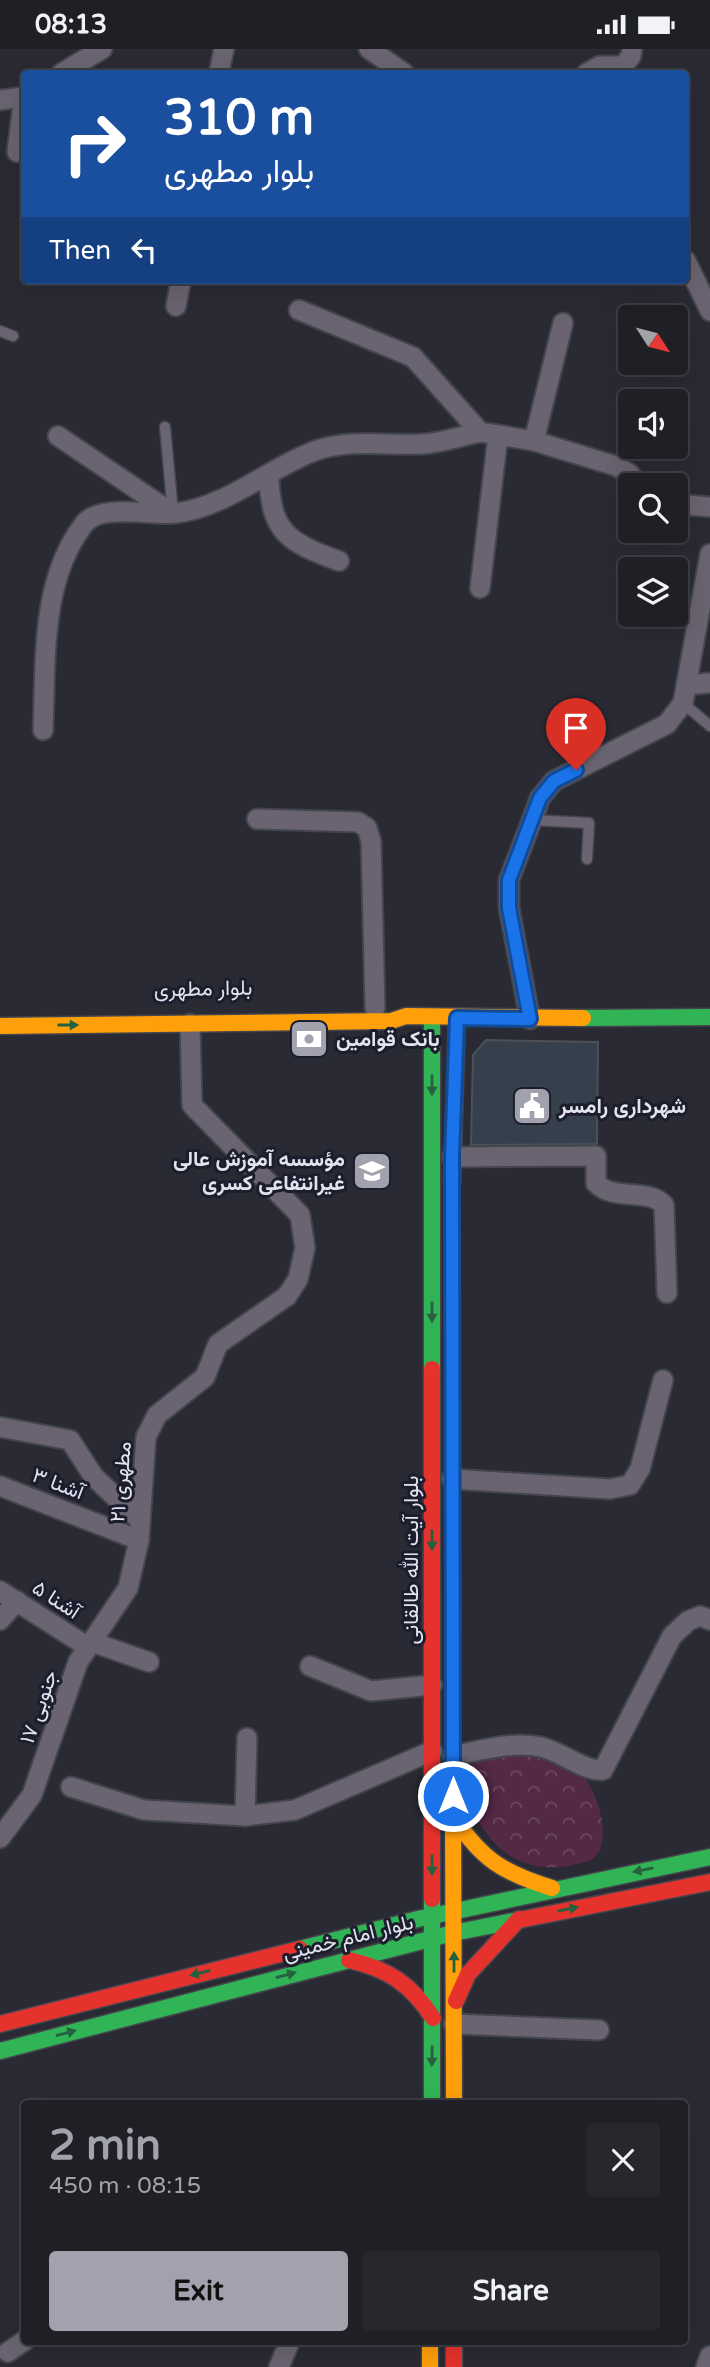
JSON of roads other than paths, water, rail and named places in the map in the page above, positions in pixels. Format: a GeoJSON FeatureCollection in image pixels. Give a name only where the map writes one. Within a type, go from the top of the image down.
{"type":"FeatureCollection","features":[{"type":"Feature","properties":{"kind":"main road","name":"بلوار مطهری"},"geometry":{"type":"LineString","coordinates":[[0,1026],[190,1024],[375,1008],[394,1010],[406,1016]]}},
{"type":"Feature","properties":{"kind":"main road","name":"بلوار مطهری"},"geometry":{"type":"LineString","coordinates":[[0,1011],[315,1015],[391,1021],[406,1016],[530,1019],[710,1017]]}},
{"type":"Feature","properties":{"kind":"main road","name":"بلوار آیت الله طالقانی"},"geometry":{"type":"LineString","coordinates":[[432,1017],[432,2100]]}},
{"type":"Feature","properties":{"kind":"main road"},"geometry":{"type":"LineString","coordinates":[[452,1199],[457,1018]]}},
{"type":"Feature","properties":{"kind":"main road"},"geometry":{"type":"LineString","coordinates":[[432,1617],[453,1616]]}},
{"type":"Feature","properties":{"kind":"main road"},"geometry":{"type":"LineString","coordinates":[[453,1792],[454,2100]]}},
{"type":"Feature","properties":{"kind":"main road"},"geometry":{"type":"LineString","coordinates":[[453,1816],[471,1843],[491,1864],[520,1879],[552,1888]]}},
{"type":"Feature","properties":{"kind":"main road","name":"بلوار امام خمینی"},"geometry":{"type":"LineString","coordinates":[[0,2024],[432,1915],[710,1857]]}},
{"type":"Feature","properties":{"kind":"main road","name":"بلوار امام خمینی"},"geometry":{"type":"LineString","coordinates":[[0,2051],[453,1933],[710,1882]]}},
{"type":"Feature","properties":{"kind":"main road"},"geometry":{"type":"LineString","coordinates":[[454,2016],[468,1974],[520,1918]]}},
{"type":"Feature","properties":{"kind":"main road"},"geometry":{"type":"LineString","coordinates":[[345,1959],[378,1966],[398,1976],[418,1992],[433,2018]]}},
{"type":"Feature","properties":{"kind":"main road"},"geometry":{"type":"LineString","coordinates":[[165,1981],[170,2006]]}},
{"type":"Feature","properties":{"kind":"main road"},"geometry":{"type":"LineString","coordinates":[[430,2345],[430,2367]]}},
{"type":"Feature","properties":{"kind":"main road"},"geometry":{"type":"LineString","coordinates":[[454,2345],[454,2367]]}},
{"type":"Feature","properties":{"kind":"street"},"geometry":{"type":"LineString","coordinates":[[67,70],[102,49]]}},
{"type":"Feature","properties":{"kind":"street"},"geometry":{"type":"LineString","coordinates":[[220,70],[224,49]]}},
{"type":"Feature","properties":{"kind":"street"},"geometry":{"type":"LineString","coordinates":[[369,49],[400,70]]}},
{"type":"Feature","properties":{"kind":"street"},"geometry":{"type":"LineString","coordinates":[[593,70],[600,66],[623,66],[632,56],[632,49]]}},
{"type":"Feature","properties":{"kind":"street"},"geometry":{"type":"LineString","coordinates":[[0,100],[21,97]]}},
{"type":"Feature","properties":{"kind":"street"},"geometry":{"type":"LineString","coordinates":[[17,152],[21,121]]}},
{"type":"Feature","properties":{"kind":"street"},"geometry":{"type":"LineString","coordinates":[[689,267],[710,311]]}},
{"type":"Feature","properties":{"kind":"street"},"geometry":{"type":"LineString","coordinates":[[176,306],[180,284]]}},
{"type":"Feature","properties":{"kind":"street"},"geometry":{"type":"LineString","coordinates":[[299,310],[413,357],[489,433],[480,588]]}},
{"type":"Feature","properties":{"kind":"street"},"geometry":{"type":"LineString","coordinates":[[534,441],[563,323]]}},
{"type":"Feature","properties":{"kind":"street"},"geometry":{"type":"LineString","coordinates":[[43,730],[49,609],[70,547],[86,521],[102,513],[173,514],[197,510],[313,452],[350,443],[425,444],[489,433],[534,441],[616,466],[628,473]]}},
{"type":"Feature","properties":{"kind":"street"},"geometry":{"type":"LineString","coordinates":[[58,436],[173,514]]}},
{"type":"Feature","properties":{"kind":"street"},"geometry":{"type":"LineString","coordinates":[[269,474],[272,512],[289,539],[339,561]]}},
{"type":"Feature","properties":{"kind":"street"},"geometry":{"type":"LineString","coordinates":[[688,506],[710,507]]}},
{"type":"Feature","properties":{"kind":"street"},"geometry":{"type":"LineString","coordinates":[[530,1019],[509,908],[509,880],[540,798],[554,781],[667,724],[685,694],[710,554]]}},
{"type":"Feature","properties":{"kind":"street"},"geometry":{"type":"LineString","coordinates":[[685,694],[710,683]]}},
{"type":"Feature","properties":{"kind":"street"},"geometry":{"type":"LineString","coordinates":[[257,819],[358,822],[367,828],[371,841],[375,1008]]}},
{"type":"Feature","properties":{"kind":"street","name":"مطهری ۲۱"},"geometry":{"type":"LineString","coordinates":[[86,1650],[128,1588],[139,1540],[146,1437],[157,1415],[205,1377],[218,1343],[287,1296],[298,1279],[305,1248],[300,1215],[192,1105],[190,1024]]}},
{"type":"Feature","properties":{"kind":"street"},"geometry":{"type":"LineString","coordinates":[[452,1157],[596,1156],[596,1183],[604,1192],[657,1198],[664,1205],[667,1293]]}},
{"type":"Feature","properties":{"kind":"street"},"geometry":{"type":"LineString","coordinates":[[453,1479],[610,1489],[630,1485],[640,1469],[663,1380]]}},
{"type":"Feature","properties":{"kind":"street"},"geometry":{"type":"LineString","coordinates":[[0,1427],[70,1440],[94,1477],[140,1520]]}},
{"type":"Feature","properties":{"kind":"street","name":"آشنا ۳"},"geometry":{"type":"LineString","coordinates":[[0,1486],[139,1540]]}},
{"type":"Feature","properties":{"kind":"street"},"geometry":{"type":"LineString","coordinates":[[0,1620],[8,1596]]}},
{"type":"Feature","properties":{"kind":"street","name":"آشنا ۵"},"geometry":{"type":"LineString","coordinates":[[8,1596],[86,1650],[149,1662]]}},
{"type":"Feature","properties":{"kind":"street"},"geometry":{"type":"LineString","coordinates":[[453,1755],[509,1745],[539,1747],[566,1755],[592,1771],[603,1770],[672,1636],[688,1621],[700,1616],[710,1620]]}},
{"type":"Feature","properties":{"kind":"street","name":"جنوبی ۱۷"},"geometry":{"type":"LineString","coordinates":[[0,1838],[32,1795],[86,1650]]}},
{"type":"Feature","properties":{"kind":"street"},"geometry":{"type":"LineString","coordinates":[[310,1666],[371,1691],[432,1685]]}},
{"type":"Feature","properties":{"kind":"street"},"geometry":{"type":"LineString","coordinates":[[246,1816],[247,1738]]}},
{"type":"Feature","properties":{"kind":"street"},"geometry":{"type":"LineString","coordinates":[[71,1787],[144,1810],[246,1816],[295,1810],[432,1751]]}},
{"type":"Feature","properties":{"kind":"street"},"geometry":{"type":"LineString","coordinates":[[454,2016],[599,2030]]}},
{"type":"Feature","properties":{"kind":"street"},"geometry":{"type":"LineString","coordinates":[[279,2367],[288,2345]]}},
{"type":"Feature","properties":{"kind":"street"},"geometry":{"type":"LineString","coordinates":[[706,2367],[710,2357]]}},
{"type":"Feature","properties":{"kind":"lane"},"geometry":{"type":"LineString","coordinates":[[0,331],[13,336]]}},
{"type":"Feature","properties":{"kind":"lane"},"geometry":{"type":"LineString","coordinates":[[164,427],[173,514]]}},
{"type":"Feature","properties":{"kind":"lane"},"geometry":{"type":"LineString","coordinates":[[685,694],[710,726]]}},
{"type":"Feature","properties":{"kind":"lane"},"geometry":{"type":"LineString","coordinates":[[532,820],[589,823],[587,859]]}},
{"type":"Feature","properties":{"kind":"place","name":"بانک قوامین"},"geometry":{"type":"Point","coordinates":[309,1039]}},
{"type":"Feature","properties":{"kind":"place","name":"شهرداری رامسر"},"geometry":{"type":"Point","coordinates":[532,1106]}},
{"type":"Feature","properties":{"kind":"place","name":"مؤسسه آموزش عالی غیرانتفاعی کسری"},"geometry":{"type":"Point","coordinates":[372,1171]}}]}
